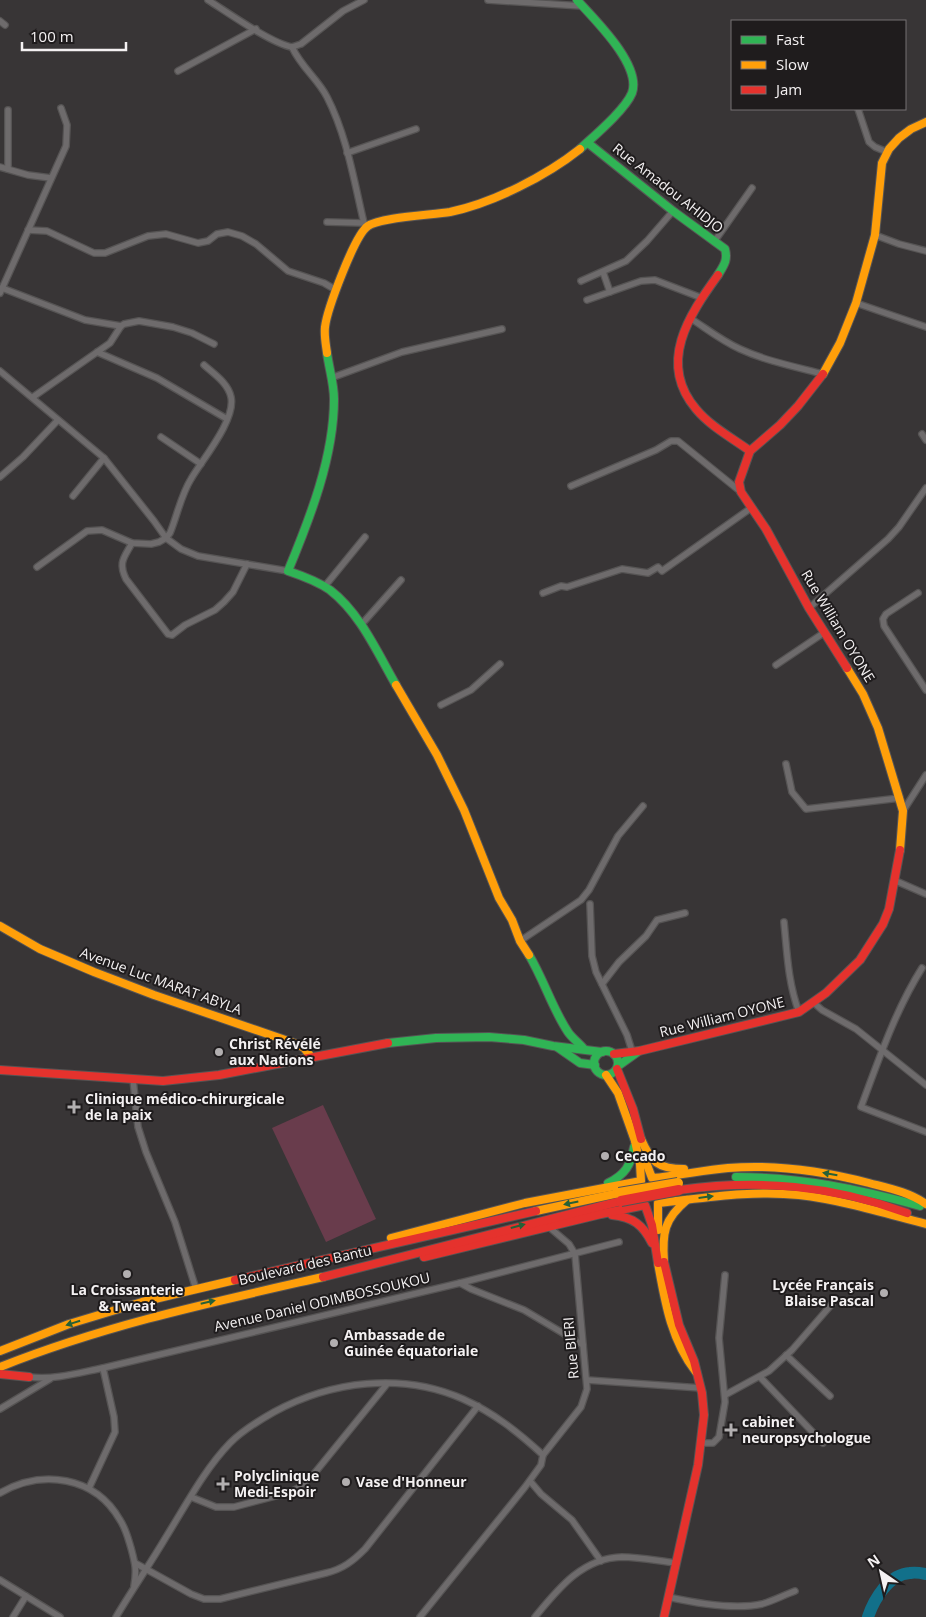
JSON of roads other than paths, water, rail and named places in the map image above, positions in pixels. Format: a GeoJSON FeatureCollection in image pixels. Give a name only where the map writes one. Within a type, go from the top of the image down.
{"type":"FeatureCollection","features":[{"type":"Feature","properties":{"kind":"main road"},"geometry":{"type":"LineString","coordinates":[[579,3],[603,29],[619,51],[628,68],[634,88],[629,98],[588,143],[547,173],[474,205],[445,213],[366,224],[360,235],[336,290],[325,327],[326,357],[331,378],[334,406],[324,472],[312,513],[288,571],[325,586],[339,597],[361,625],[437,755],[464,810],[499,898],[512,920],[520,941],[569,1033],[584,1049]]}},
{"type":"Feature","properties":{"kind":"main road"},"geometry":{"type":"LineString","coordinates":[[741,492],[739,482],[750,451],[790,415],[823,374],[840,343],[856,303],[875,235],[882,163],[893,142],[906,132],[926,122]]}},
{"type":"Feature","properties":{"kind":"main road","name":"Rue Amadou AHIDJO"},"geometry":{"type":"LineString","coordinates":[[588,143],[673,211],[725,249],[726,263],[690,318],[681,341],[677,355],[678,382],[683,392],[701,414],[750,451]]}},
{"type":"Feature","properties":{"kind":"main road","name":"Rue William OYONE"},"geometry":{"type":"LineString","coordinates":[[614,1054],[635,1051],[799,1012],[814,1003],[848,973],[868,949],[886,917],[896,881],[904,811],[878,728],[867,702],[810,608],[773,541],[741,492]]}},
{"type":"Feature","properties":{"kind":"main road","name":"Avenue Luc MARAT ABYLA"},"geometry":{"type":"LineString","coordinates":[[0,926],[55,956],[154,995],[297,1044],[304,1048],[312,1058]]}},
{"type":"Feature","properties":{"kind":"main road"},"geometry":{"type":"LineString","coordinates":[[0,1070],[163,1081],[204,1078],[382,1044],[446,1038],[523,1040],[557,1047],[608,1052],[614,1054],[618,1059],[617,1068],[633,1110],[638,1140],[641,1181],[636,1187],[636,1194],[639,1201],[645,1205],[661,1263]]}},
{"type":"Feature","properties":{"kind":"main road"},"geometry":{"type":"LineString","coordinates":[[557,1047],[580,1063],[595,1066]]}},
{"type":"Feature","properties":{"kind":"main road"},"geometry":{"type":"LineString","coordinates":[[606,1075],[612,1073],[635,1051]]}},
{"type":"Feature","properties":{"kind":"main road"},"geometry":{"type":"LineString","coordinates":[[602,1052],[597,1056],[595,1066],[599,1072],[606,1075],[618,1093],[652,1178],[659,1182],[663,1188],[656,1214],[668,1321],[688,1363],[696,1372],[701,1388],[704,1415],[702,1444],[664,1617]]}},
{"type":"Feature","properties":{"kind":"main road"},"geometry":{"type":"LineString","coordinates":[[638,1140],[650,1157],[662,1167],[678,1169],[708,1167],[715,1169]]}},
{"type":"Feature","properties":{"kind":"main road"},"geometry":{"type":"LineString","coordinates":[[592,1190],[623,1175],[632,1158],[638,1140]]}},
{"type":"Feature","properties":{"kind":"main road"},"geometry":{"type":"LineString","coordinates":[[321,1260],[343,1251],[525,1203],[652,1178],[715,1169],[761,1167],[808,1170],[882,1186],[907,1195],[926,1206]]}},
{"type":"Feature","properties":{"kind":"main road"},"geometry":{"type":"LineString","coordinates":[[620,1197],[722,1178],[750,1177],[811,1180],[861,1189],[926,1206]]}},
{"type":"Feature","properties":{"kind":"main road"},"geometry":{"type":"LineString","coordinates":[[678,1186],[744,1184],[800,1187],[875,1202],[926,1223]]}},
{"type":"Feature","properties":{"kind":"main road"},"geometry":{"type":"LineString","coordinates":[[325,1276],[349,1274],[645,1205],[743,1194],[798,1195],[852,1205],[926,1223]]}},
{"type":"Feature","properties":{"kind":"main road","name":"Boulevard des Bantu"},"geometry":{"type":"LineString","coordinates":[[0,1351],[69,1324],[142,1302],[570,1203],[620,1197]]}},
{"type":"Feature","properties":{"kind":"main road","name":"Boulevard des Bantu"},"geometry":{"type":"LineString","coordinates":[[0,1367],[82,1335],[141,1318],[325,1276],[541,1220],[620,1197]]}},
{"type":"Feature","properties":{"kind":"main road"},"geometry":{"type":"LineString","coordinates":[[661,1263],[665,1226],[671,1215],[689,1199]]}},
{"type":"Feature","properties":{"kind":"main road"},"geometry":{"type":"LineString","coordinates":[[601,1214],[625,1216],[640,1224],[652,1243],[661,1263]]}},
{"type":"Feature","properties":{"kind":"main road"},"geometry":{"type":"LineString","coordinates":[[27,1356],[21,1365],[21,1369],[29,1377]]}},
{"type":"Feature","properties":{"kind":"main road"},"geometry":{"type":"LineString","coordinates":[[0,1374],[29,1377]]}},
{"type":"Feature","properties":{"kind":"street"},"geometry":{"type":"LineString","coordinates":[[208,0],[286,46],[292,47],[301,44],[343,11],[364,0]]}},
{"type":"Feature","properties":{"kind":"street"},"geometry":{"type":"LineString","coordinates":[[488,0],[579,3]]}},
{"type":"Feature","properties":{"kind":"street"},"geometry":{"type":"LineString","coordinates":[[178,71],[256,29]]}},
{"type":"Feature","properties":{"kind":"street"},"geometry":{"type":"LineString","coordinates":[[292,47],[302,64],[321,87],[337,120],[366,224],[327,222]]}},
{"type":"Feature","properties":{"kind":"street"},"geometry":{"type":"LineString","coordinates":[[61,108],[67,124],[66,146],[1,290],[86,320],[121,326]]}},
{"type":"Feature","properties":{"kind":"street"},"geometry":{"type":"LineString","coordinates":[[8,110],[8,169]]}},
{"type":"Feature","properties":{"kind":"street"},"geometry":{"type":"LineString","coordinates":[[858,110],[870,142],[875,147],[887,152]]}},
{"type":"Feature","properties":{"kind":"street"},"geometry":{"type":"LineString","coordinates":[[347,153],[416,129]]}},
{"type":"Feature","properties":{"kind":"street"},"geometry":{"type":"LineString","coordinates":[[0,167],[28,175],[51,178]]}},
{"type":"Feature","properties":{"kind":"street"},"geometry":{"type":"LineString","coordinates":[[714,242],[752,188]]}},
{"type":"Feature","properties":{"kind":"street"},"geometry":{"type":"LineString","coordinates":[[581,280],[626,261],[637,252],[673,211]]}},
{"type":"Feature","properties":{"kind":"street"},"geometry":{"type":"LineString","coordinates":[[28,230],[47,231],[94,253],[105,253],[148,236],[166,234],[198,243],[208,241],[217,234],[228,232],[242,236],[256,244],[288,271],[324,283],[336,290]]}},
{"type":"Feature","properties":{"kind":"street"},"geometry":{"type":"LineString","coordinates":[[875,235],[926,251]]}},
{"type":"Feature","properties":{"kind":"street"},"geometry":{"type":"LineString","coordinates":[[603,272],[610,292]]}},
{"type":"Feature","properties":{"kind":"street"},"geometry":{"type":"LineString","coordinates":[[587,300],[641,281],[655,280],[702,298]]}},
{"type":"Feature","properties":{"kind":"street"},"geometry":{"type":"LineString","coordinates":[[856,303],[926,327]]}},
{"type":"Feature","properties":{"kind":"street"},"geometry":{"type":"LineString","coordinates":[[690,318],[726,342],[742,350],[823,374]]}},
{"type":"Feature","properties":{"kind":"street"},"geometry":{"type":"LineString","coordinates":[[33,397],[110,343],[124,324],[139,321],[153,323],[192,333],[214,344]]}},
{"type":"Feature","properties":{"kind":"street"},"geometry":{"type":"LineString","coordinates":[[331,378],[402,352],[502,328]]}},
{"type":"Feature","properties":{"kind":"street"},"geometry":{"type":"LineString","coordinates":[[97,352],[157,378],[227,419]]}},
{"type":"Feature","properties":{"kind":"street"},"geometry":{"type":"LineString","coordinates":[[36,567],[87,531],[102,530],[132,543],[155,543],[166,538],[170,533],[186,488],[215,443],[232,405],[231,396],[224,383],[204,365]]}},
{"type":"Feature","properties":{"kind":"street"},"geometry":{"type":"LineString","coordinates":[[0,371],[104,458],[166,538],[182,549],[198,556],[288,571]]}},
{"type":"Feature","properties":{"kind":"street"},"geometry":{"type":"LineString","coordinates":[[0,477],[23,457],[58,420]]}},
{"type":"Feature","properties":{"kind":"street"},"geometry":{"type":"LineString","coordinates":[[922,434],[926,440]]}},
{"type":"Feature","properties":{"kind":"street"},"geometry":{"type":"LineString","coordinates":[[161,437],[201,464]]}},
{"type":"Feature","properties":{"kind":"street"},"geometry":{"type":"LineString","coordinates":[[571,486],[656,450],[671,441],[678,441],[741,492]]}},
{"type":"Feature","properties":{"kind":"street"},"geometry":{"type":"LineString","coordinates":[[73,496],[104,458]]}},
{"type":"Feature","properties":{"kind":"street"},"geometry":{"type":"LineString","coordinates":[[810,608],[888,540],[926,488]]}},
{"type":"Feature","properties":{"kind":"street"},"geometry":{"type":"LineString","coordinates":[[543,593],[560,586],[567,587],[622,569],[648,573],[658,567],[662,571],[752,508]]}},
{"type":"Feature","properties":{"kind":"street"},"geometry":{"type":"LineString","coordinates":[[325,586],[365,537]]}},
{"type":"Feature","properties":{"kind":"street"},"geometry":{"type":"LineString","coordinates":[[132,543],[122,560],[122,571],[168,634],[172,635],[185,624],[215,610],[224,602],[232,592],[247,564]]}},
{"type":"Feature","properties":{"kind":"street"},"geometry":{"type":"LineString","coordinates":[[361,625],[401,580]]}},
{"type":"Feature","properties":{"kind":"street"},"geometry":{"type":"LineString","coordinates":[[918,593],[886,614],[883,619],[884,626],[926,690]]}},
{"type":"Feature","properties":{"kind":"street"},"geometry":{"type":"LineString","coordinates":[[776,666],[825,632]]}},
{"type":"Feature","properties":{"kind":"street"},"geometry":{"type":"LineString","coordinates":[[441,705],[471,690],[500,664]]}},
{"type":"Feature","properties":{"kind":"street"},"geometry":{"type":"LineString","coordinates":[[786,764],[792,792],[806,809],[900,798]]}},
{"type":"Feature","properties":{"kind":"street"},"geometry":{"type":"LineString","coordinates":[[904,811],[926,774]]}},
{"type":"Feature","properties":{"kind":"street"},"geometry":{"type":"LineString","coordinates":[[520,941],[585,895],[618,836],[642,806]]}},
{"type":"Feature","properties":{"kind":"street"},"geometry":{"type":"LineString","coordinates":[[896,881],[926,894]]}},
{"type":"Feature","properties":{"kind":"street"},"geometry":{"type":"LineString","coordinates":[[590,904],[592,956],[596,972],[635,1051]]}},
{"type":"Feature","properties":{"kind":"street"},"geometry":{"type":"LineString","coordinates":[[602,984],[619,962],[646,936],[657,920],[685,913]]}},
{"type":"Feature","properties":{"kind":"street"},"geometry":{"type":"LineString","coordinates":[[784,922],[790,979],[793,996],[799,1012]]}},
{"type":"Feature","properties":{"kind":"street"},"geometry":{"type":"LineString","coordinates":[[922,968],[906,995],[861,1107],[926,1132]]}},
{"type":"Feature","properties":{"kind":"street"},"geometry":{"type":"LineString","coordinates":[[814,1003],[822,1010],[856,1029],[926,1084]]}},
{"type":"Feature","properties":{"kind":"street"},"geometry":{"type":"LineString","coordinates":[[133,1079],[138,1127],[146,1152],[175,1222],[196,1289]]}},
{"type":"Feature","properties":{"kind":"street"},"geometry":{"type":"LineString","coordinates":[[549,1227],[568,1244],[574,1254]]}},
{"type":"Feature","properties":{"kind":"street","name":"Avenue Daniel ODIMBOSSOUKOU"},"geometry":{"type":"LineString","coordinates":[[29,1377],[52,1378],[103,1368],[460,1283],[619,1242]]}},
{"type":"Feature","properties":{"kind":"street","name":"Rue BIERI"},"geometry":{"type":"LineString","coordinates":[[420,1617],[530,1481],[541,1465],[544,1455],[581,1407],[585,1396],[587,1380],[574,1254]]}},
{"type":"Feature","properties":{"kind":"street"},"geometry":{"type":"LineString","coordinates":[[702,1444],[713,1443],[719,1436],[725,1395],[719,1338],[725,1275]]}},
{"type":"Feature","properties":{"kind":"street"},"geometry":{"type":"LineString","coordinates":[[460,1283],[524,1310],[583,1346]]}},
{"type":"Feature","properties":{"kind":"street"},"geometry":{"type":"LineString","coordinates":[[725,1395],[769,1372],[832,1304]]}},
{"type":"Feature","properties":{"kind":"street"},"geometry":{"type":"LineString","coordinates":[[786,1355],[830,1396]]}},
{"type":"Feature","properties":{"kind":"street"},"geometry":{"type":"LineString","coordinates":[[89,1488],[115,1432],[114,1416],[103,1368]]}},
{"type":"Feature","properties":{"kind":"street"},"geometry":{"type":"LineString","coordinates":[[760,1377],[823,1443]]}},
{"type":"Feature","properties":{"kind":"street"},"geometry":{"type":"LineString","coordinates":[[0,1409],[52,1378]]}},
{"type":"Feature","properties":{"kind":"street"},"geometry":{"type":"LineString","coordinates":[[587,1380],[701,1388]]}},
{"type":"Feature","properties":{"kind":"street"},"geometry":{"type":"LineString","coordinates":[[116,1617],[191,1497],[217,1458],[230,1443],[264,1418],[295,1401],[324,1390],[356,1384],[410,1385],[431,1388],[478,1406],[509,1425],[544,1455]]}},
{"type":"Feature","properties":{"kind":"street"},"geometry":{"type":"LineString","coordinates":[[191,1497],[216,1507],[234,1507],[282,1495],[298,1488],[313,1475],[387,1384]]}},
{"type":"Feature","properties":{"kind":"street"},"geometry":{"type":"LineString","coordinates":[[135,1563],[192,1594],[209,1600],[229,1597],[341,1568],[358,1556],[372,1540],[478,1406]]}},
{"type":"Feature","properties":{"kind":"street"},"geometry":{"type":"LineString","coordinates":[[0,1493],[22,1483],[45,1478],[69,1481],[89,1488],[107,1502],[121,1520],[135,1563],[134,1588]]}},
{"type":"Feature","properties":{"kind":"street"},"geometry":{"type":"LineString","coordinates":[[530,1481],[541,1494],[572,1520],[601,1561]]}},
{"type":"Feature","properties":{"kind":"street"},"geometry":{"type":"LineString","coordinates":[[535,1617],[565,1582],[577,1572],[590,1565],[621,1557],[676,1563]]}},
{"type":"Feature","properties":{"kind":"street"},"geometry":{"type":"LineString","coordinates":[[0,1580],[60,1617]]}},
{"type":"Feature","properties":{"kind":"street"},"geometry":{"type":"LineString","coordinates":[[668,1597],[720,1605],[749,1605],[772,1601],[795,1590]]}},
{"type":"Feature","properties":{"kind":"street"},"geometry":{"type":"LineString","coordinates":[[13,1617],[26,1596]]}},
{"type":"Feature","properties":{"kind":"waterway"},"geometry":{"type":"LineString","coordinates":[[868,1617],[878,1595],[895,1578],[902,1574],[926,1574]]}},
{"type":"Feature","properties":{"kind":"place","name":"Christ Révélé aux Nations"},"geometry":{"type":"Point","coordinates":[219,1052]}},
{"type":"Feature","properties":{"kind":"place","name":"Clinique médico-chirurgicale de la paix"},"geometry":{"type":"Point","coordinates":[74,1107]}},
{"type":"Feature","properties":{"kind":"place","name":"Cecado"},"geometry":{"type":"Point","coordinates":[605,1156]}},
{"type":"Feature","properties":{"kind":"place","name":"La Croissanterie & Tweat"},"geometry":{"type":"Point","coordinates":[127,1274]}},
{"type":"Feature","properties":{"kind":"place","name":"Lycée Français Blaise Pascal"},"geometry":{"type":"Point","coordinates":[884,1293]}},
{"type":"Feature","properties":{"kind":"place","name":"Ambassade de Guinée équatoriale"},"geometry":{"type":"Point","coordinates":[334,1343]}},
{"type":"Feature","properties":{"kind":"place","name":"cabinet neuropsychologue"},"geometry":{"type":"Point","coordinates":[731,1430]}},
{"type":"Feature","properties":{"kind":"place","name":"Vase d'Honneur"},"geometry":{"type":"Point","coordinates":[346,1482]}},
{"type":"Feature","properties":{"kind":"place","name":"Polyclinique Medi-Espoir"},"geometry":{"type":"Point","coordinates":[223,1484]}}]}
